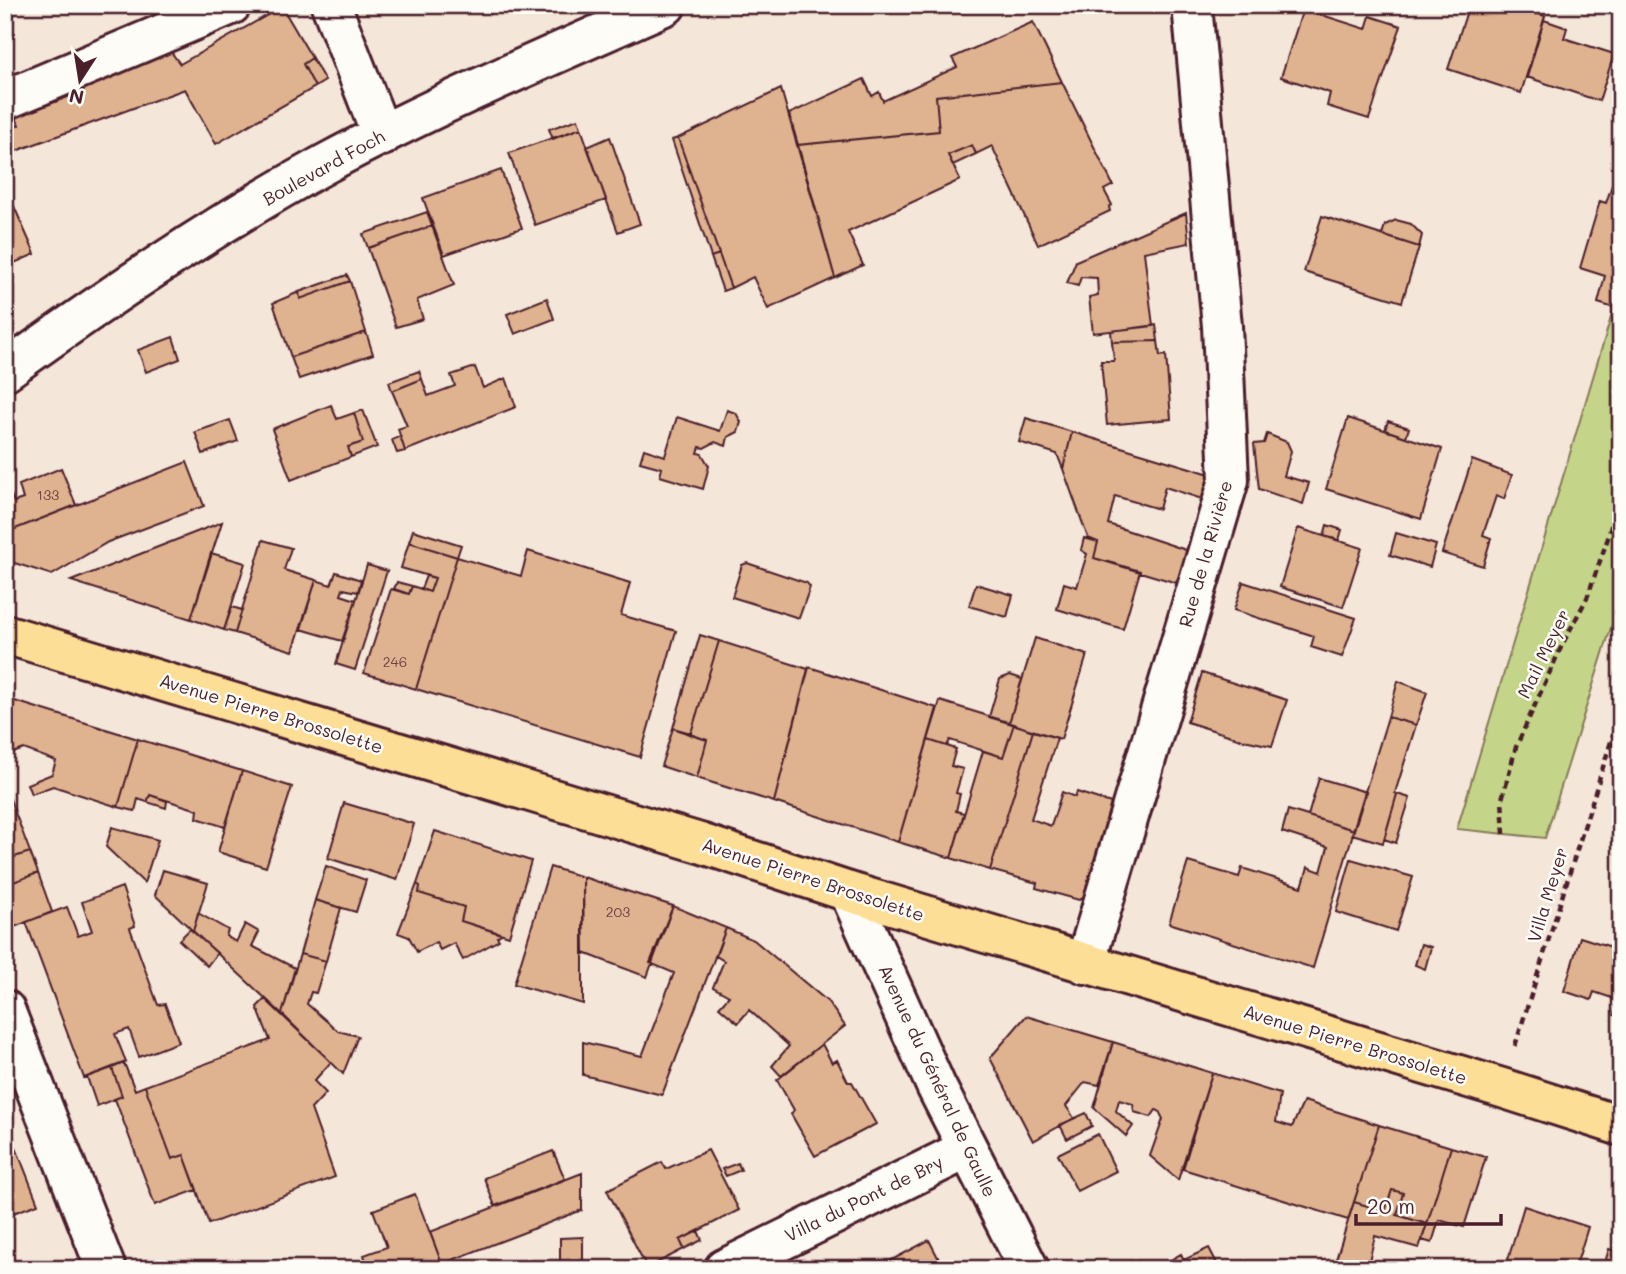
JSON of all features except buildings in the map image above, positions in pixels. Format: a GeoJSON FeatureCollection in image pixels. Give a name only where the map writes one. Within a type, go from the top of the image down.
{"type":"FeatureCollection","features":[{"type":"Feature","properties":{"kind":"main road","name":"Avenue Pierre Brossolette"},"geometry":{"type":"LineString","coordinates":[[5,634],[700,843],[849,892],[1621,1126]]}},
{"type":"Feature","properties":{"kind":"street"},"geometry":{"type":"LineString","coordinates":[[5,100],[230,5]]}},
{"type":"Feature","properties":{"kind":"street"},"geometry":{"type":"LineString","coordinates":[[331,5],[382,136]]}},
{"type":"Feature","properties":{"kind":"street","name":"Boulevard Foch"},"geometry":{"type":"LineString","coordinates":[[5,371],[113,294],[325,164],[430,112],[666,5]]}},
{"type":"Feature","properties":{"kind":"street","name":"Rue de la Rivière"},"geometry":{"type":"LineString","coordinates":[[1085,964],[1229,480],[1222,326],[1192,5]]}},
{"type":"Feature","properties":{"kind":"street","name":"Avenue du Général de Gaulle"},"geometry":{"type":"LineString","coordinates":[[849,892],[936,1086],[1029,1269]]}},
{"type":"Feature","properties":{"kind":"street"},"geometry":{"type":"LineString","coordinates":[[5,1010],[106,1269]]}},
{"type":"Feature","properties":{"kind":"street","name":"Villa du Pont de Bry"},"geometry":{"type":"LineString","coordinates":[[724,1269],[967,1149]]}},
{"type":"Feature","properties":{"kind":"path","name":"Mail Meyer"},"geometry":{"type":"LineString","coordinates":[[1504,834],[1502,799],[1516,747],[1587,597],[1608,538],[1621,487]]}},
{"type":"Feature","properties":{"kind":"path","name":"Villa Meyer"},"geometry":{"type":"LineString","coordinates":[[1502,1088],[1621,710]]}},
{"type":"Feature","properties":{"kind":"green space"},"geometry":{"type":"Polygon","coordinates":[[[1621,284],[1621,596],[1545,838],[1457,829],[1621,284]]]}}]}
